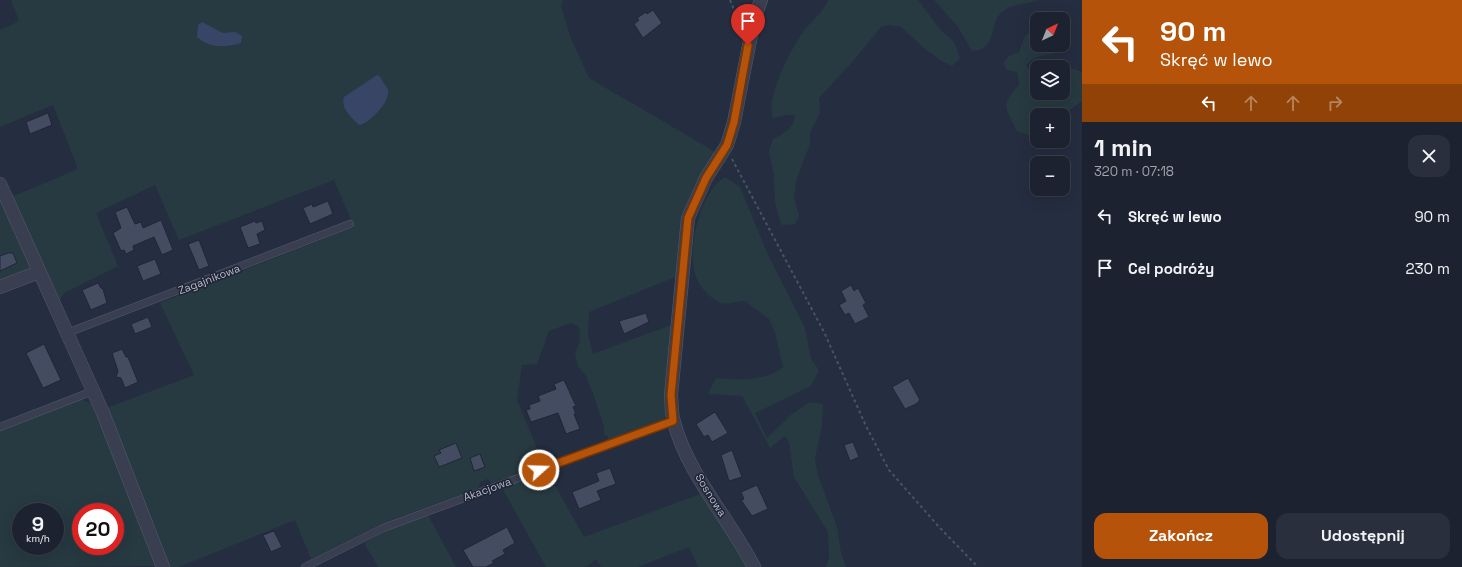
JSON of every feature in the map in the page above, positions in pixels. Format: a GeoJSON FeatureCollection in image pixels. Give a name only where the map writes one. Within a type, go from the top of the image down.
{"type":"FeatureCollection","features":[{"type":"Feature","properties":{"kind":"street","name":"Sosnowa"},"geometry":{"type":"LineString","coordinates":[[754,567],[692,465],[673,421],[671,395],[688,218],[706,178],[727,145],[734,122],[754,20],[762,0]]}},
{"type":"Feature","properties":{"kind":"street"},"geometry":{"type":"LineString","coordinates":[[0,184],[94,391],[163,567]]}},
{"type":"Feature","properties":{"kind":"street"},"geometry":{"type":"LineString","coordinates":[[0,287],[39,272]]}},
{"type":"Feature","properties":{"kind":"lane","name":"Zagajnikowa"},"geometry":{"type":"LineString","coordinates":[[67,333],[350,224]]}},
{"type":"Feature","properties":{"kind":"lane"},"geometry":{"type":"LineString","coordinates":[[0,427],[94,391]]}},
{"type":"Feature","properties":{"kind":"lane","name":"Akacjowa"},"geometry":{"type":"LineString","coordinates":[[306,567],[383,528],[673,421]]}},
{"type":"Feature","properties":{"kind":"path"},"geometry":{"type":"LineString","coordinates":[[730,0],[741,26]]}},
{"type":"Feature","properties":{"kind":"path"},"geometry":{"type":"LineString","coordinates":[[727,145],[735,167],[756,203],[824,332],[866,426],[889,470],[939,527],[978,567]]}},
{"type":"Feature","properties":{"kind":"shaded area"},"geometry":{"type":"Polygon","coordinates":[[[11,0],[563,0],[561,6],[570,36],[589,78],[719,154],[682,247],[675,277],[589,312],[588,335],[593,354],[671,325],[665,416],[663,422],[609,442],[607,435],[604,436],[604,427],[586,376],[578,366],[575,354],[580,341],[579,327],[571,323],[549,331],[537,364],[522,365],[517,400],[544,465],[492,483],[487,479],[480,482],[479,488],[383,523],[311,559],[295,520],[179,567],[169,567],[104,409],[194,375],[160,303],[354,227],[334,180],[179,240],[155,185],[96,213],[118,266],[64,293],[59,302],[7,192],[14,196],[78,169],[53,105],[0,127],[0,30],[19,21],[11,0]]]}},
{"type":"Feature","properties":{"kind":"shaded area"},"geometry":{"type":"Polygon","coordinates":[[[828,0],[918,0],[938,27],[954,42],[960,58],[952,66],[940,60],[924,48],[901,27],[890,25],[881,27],[854,60],[819,98],[820,113],[810,133],[810,144],[796,181],[794,199],[799,215],[795,224],[782,225],[775,201],[774,176],[769,151],[773,139],[791,127],[795,115],[773,118],[773,99],[780,74],[792,50],[803,32],[820,13],[828,0]]]}},
{"type":"Feature","properties":{"kind":"shaded area"},"geometry":{"type":"Polygon","coordinates":[[[934,0],[1038,0],[1010,7],[1002,12],[995,23],[992,36],[986,46],[980,50],[972,51],[958,27],[934,0]]]}},
{"type":"Feature","properties":{"kind":"shaded area"},"geometry":{"type":"Polygon","coordinates":[[[1030,32],[1030,52],[1056,52],[1030,60],[1026,66],[1030,70],[1030,100],[1070,100],[1070,70],[1074,69],[1082,72],[1082,101],[1070,110],[1070,108],[1030,108],[1029,135],[1017,131],[1007,111],[1007,102],[1019,84],[1017,72],[1007,70],[1003,63],[1009,56],[1019,52],[1025,36],[1030,32]]]}},
{"type":"Feature","properties":{"kind":"shaded area"},"geometry":{"type":"Polygon","coordinates":[[[725,177],[740,187],[768,255],[805,328],[811,359],[819,370],[811,386],[755,413],[767,438],[792,414],[810,402],[823,404],[822,425],[815,458],[817,472],[837,527],[841,553],[846,567],[826,567],[829,559],[828,532],[794,477],[789,442],[785,436],[770,448],[742,396],[708,394],[716,378],[760,378],[776,372],[783,367],[775,332],[769,319],[745,301],[726,304],[717,301],[703,289],[696,277],[693,266],[693,252],[697,222],[709,195],[716,184],[725,177]]]}},
{"type":"Feature","properties":{"kind":"shaded area"},"geometry":{"type":"Polygon","coordinates":[[[0,194],[36,278],[0,293],[0,194]]]}},
{"type":"Feature","properties":{"kind":"shaded area"},"geometry":{"type":"Polygon","coordinates":[[[81,399],[92,404],[158,566],[0,567],[0,430],[81,399]]]}},
{"type":"Feature","properties":{"kind":"shaded area"},"geometry":{"type":"Polygon","coordinates":[[[548,473],[584,537],[703,493],[748,567],[698,567],[689,547],[638,567],[601,567],[596,559],[588,566],[583,567],[546,567],[502,488],[548,473]]]}},
{"type":"Feature","properties":{"kind":"shaded area"},"geometry":{"type":"Polygon","coordinates":[[[428,515],[456,567],[378,567],[364,543],[383,532],[428,515]]]}},
{"type":"Feature","properties":{"kind":"water"},"geometry":{"type":"Polygon","coordinates":[[[202,22],[223,33],[235,32],[242,36],[241,43],[229,46],[218,46],[202,41],[197,37],[198,25],[202,22]]]}},
{"type":"Feature","properties":{"kind":"water"},"geometry":{"type":"Polygon","coordinates":[[[377,75],[380,77],[388,90],[388,95],[383,106],[368,121],[359,125],[345,109],[343,101],[344,97],[377,75]]]}},
{"type":"Feature","properties":{"kind":"building"},"geometry":{"type":"Polygon","coordinates":[[[653,10],[662,23],[643,38],[634,24],[639,20],[637,18],[646,12],[647,14],[653,10]]]}},
{"type":"Feature","properties":{"kind":"building"},"geometry":{"type":"Polygon","coordinates":[[[48,113],[52,125],[30,134],[26,122],[48,113]]]}},
{"type":"Feature","properties":{"kind":"building"},"geometry":{"type":"Polygon","coordinates":[[[328,201],[333,214],[310,224],[303,208],[312,204],[313,207],[328,201]]]}},
{"type":"Feature","properties":{"kind":"building"},"geometry":{"type":"Polygon","coordinates":[[[127,207],[135,224],[141,222],[143,228],[161,220],[173,250],[162,255],[154,237],[133,246],[134,250],[126,254],[124,250],[121,251],[113,233],[121,228],[115,212],[127,207]]]}},
{"type":"Feature","properties":{"kind":"building"},"geometry":{"type":"Polygon","coordinates":[[[255,221],[256,223],[262,221],[265,230],[257,234],[260,244],[248,248],[240,227],[255,221]]]}},
{"type":"Feature","properties":{"kind":"building"},"geometry":{"type":"Polygon","coordinates":[[[199,240],[209,266],[199,270],[188,244],[199,240]]]}},
{"type":"Feature","properties":{"kind":"building"},"geometry":{"type":"Polygon","coordinates":[[[13,253],[17,263],[0,271],[0,256],[13,253]]]}},
{"type":"Feature","properties":{"kind":"building"},"geometry":{"type":"Polygon","coordinates":[[[155,259],[161,274],[143,281],[137,266],[155,259]]]}},
{"type":"Feature","properties":{"kind":"building"},"geometry":{"type":"Polygon","coordinates":[[[98,283],[103,289],[107,303],[91,310],[82,290],[98,283]]]}},
{"type":"Feature","properties":{"kind":"building"},"geometry":{"type":"Polygon","coordinates":[[[851,285],[854,291],[858,288],[866,303],[863,305],[869,317],[855,324],[849,313],[845,315],[839,305],[846,301],[841,291],[851,285]]]}},
{"type":"Feature","properties":{"kind":"building"},"geometry":{"type":"Polygon","coordinates":[[[646,313],[649,322],[624,334],[619,321],[646,313]]]}},
{"type":"Feature","properties":{"kind":"building"},"geometry":{"type":"Polygon","coordinates":[[[148,317],[152,327],[135,334],[131,324],[148,317]]]}},
{"type":"Feature","properties":{"kind":"building"},"geometry":{"type":"Polygon","coordinates":[[[44,344],[61,380],[43,388],[26,353],[44,344]]]}},
{"type":"Feature","properties":{"kind":"building"},"geometry":{"type":"Polygon","coordinates":[[[122,349],[126,357],[128,357],[138,382],[125,388],[121,378],[116,377],[118,371],[112,353],[122,349]]]}},
{"type":"Feature","properties":{"kind":"building"},"geometry":{"type":"Polygon","coordinates":[[[908,378],[920,400],[916,404],[905,409],[892,387],[908,378]]]}},
{"type":"Feature","properties":{"kind":"building"},"geometry":{"type":"Polygon","coordinates":[[[564,380],[576,406],[573,407],[576,414],[574,414],[580,429],[566,434],[558,413],[531,422],[526,410],[530,409],[529,405],[540,401],[538,396],[556,389],[554,384],[564,380]]]}},
{"type":"Feature","properties":{"kind":"building"},"geometry":{"type":"Polygon","coordinates":[[[715,412],[728,433],[712,442],[708,435],[704,437],[696,424],[715,412]]]}},
{"type":"Feature","properties":{"kind":"building"},"geometry":{"type":"Polygon","coordinates":[[[853,442],[859,457],[850,461],[844,445],[853,442]]]}},
{"type":"Feature","properties":{"kind":"building"},"geometry":{"type":"Polygon","coordinates":[[[456,443],[462,458],[439,467],[434,456],[441,453],[439,450],[456,443]]]}},
{"type":"Feature","properties":{"kind":"building"},"geometry":{"type":"Polygon","coordinates":[[[732,450],[742,477],[729,481],[721,455],[732,450]]]}},
{"type":"Feature","properties":{"kind":"building"},"geometry":{"type":"Polygon","coordinates":[[[480,454],[485,467],[474,471],[470,458],[480,454]]]}},
{"type":"Feature","properties":{"kind":"building"},"geometry":{"type":"Polygon","coordinates":[[[610,468],[616,484],[597,491],[601,500],[579,509],[572,492],[599,481],[596,473],[610,468]]]}},
{"type":"Feature","properties":{"kind":"building"},"geometry":{"type":"Polygon","coordinates":[[[757,485],[768,509],[752,516],[741,500],[744,499],[741,492],[757,485]]]}},
{"type":"Feature","properties":{"kind":"building"},"geometry":{"type":"Polygon","coordinates":[[[507,527],[515,543],[503,550],[505,554],[492,561],[494,563],[486,567],[473,567],[463,550],[507,527]]]}},
{"type":"Feature","properties":{"kind":"building"},"geometry":{"type":"Polygon","coordinates":[[[274,531],[282,547],[271,552],[263,535],[274,531]]]}},
{"type":"Feature","properties":{"kind":"route"},"geometry":{"type":"LineString","coordinates":[[539,470],[673,421],[671,395],[688,218],[706,178],[727,145],[734,122],[748,45]]}}]}
